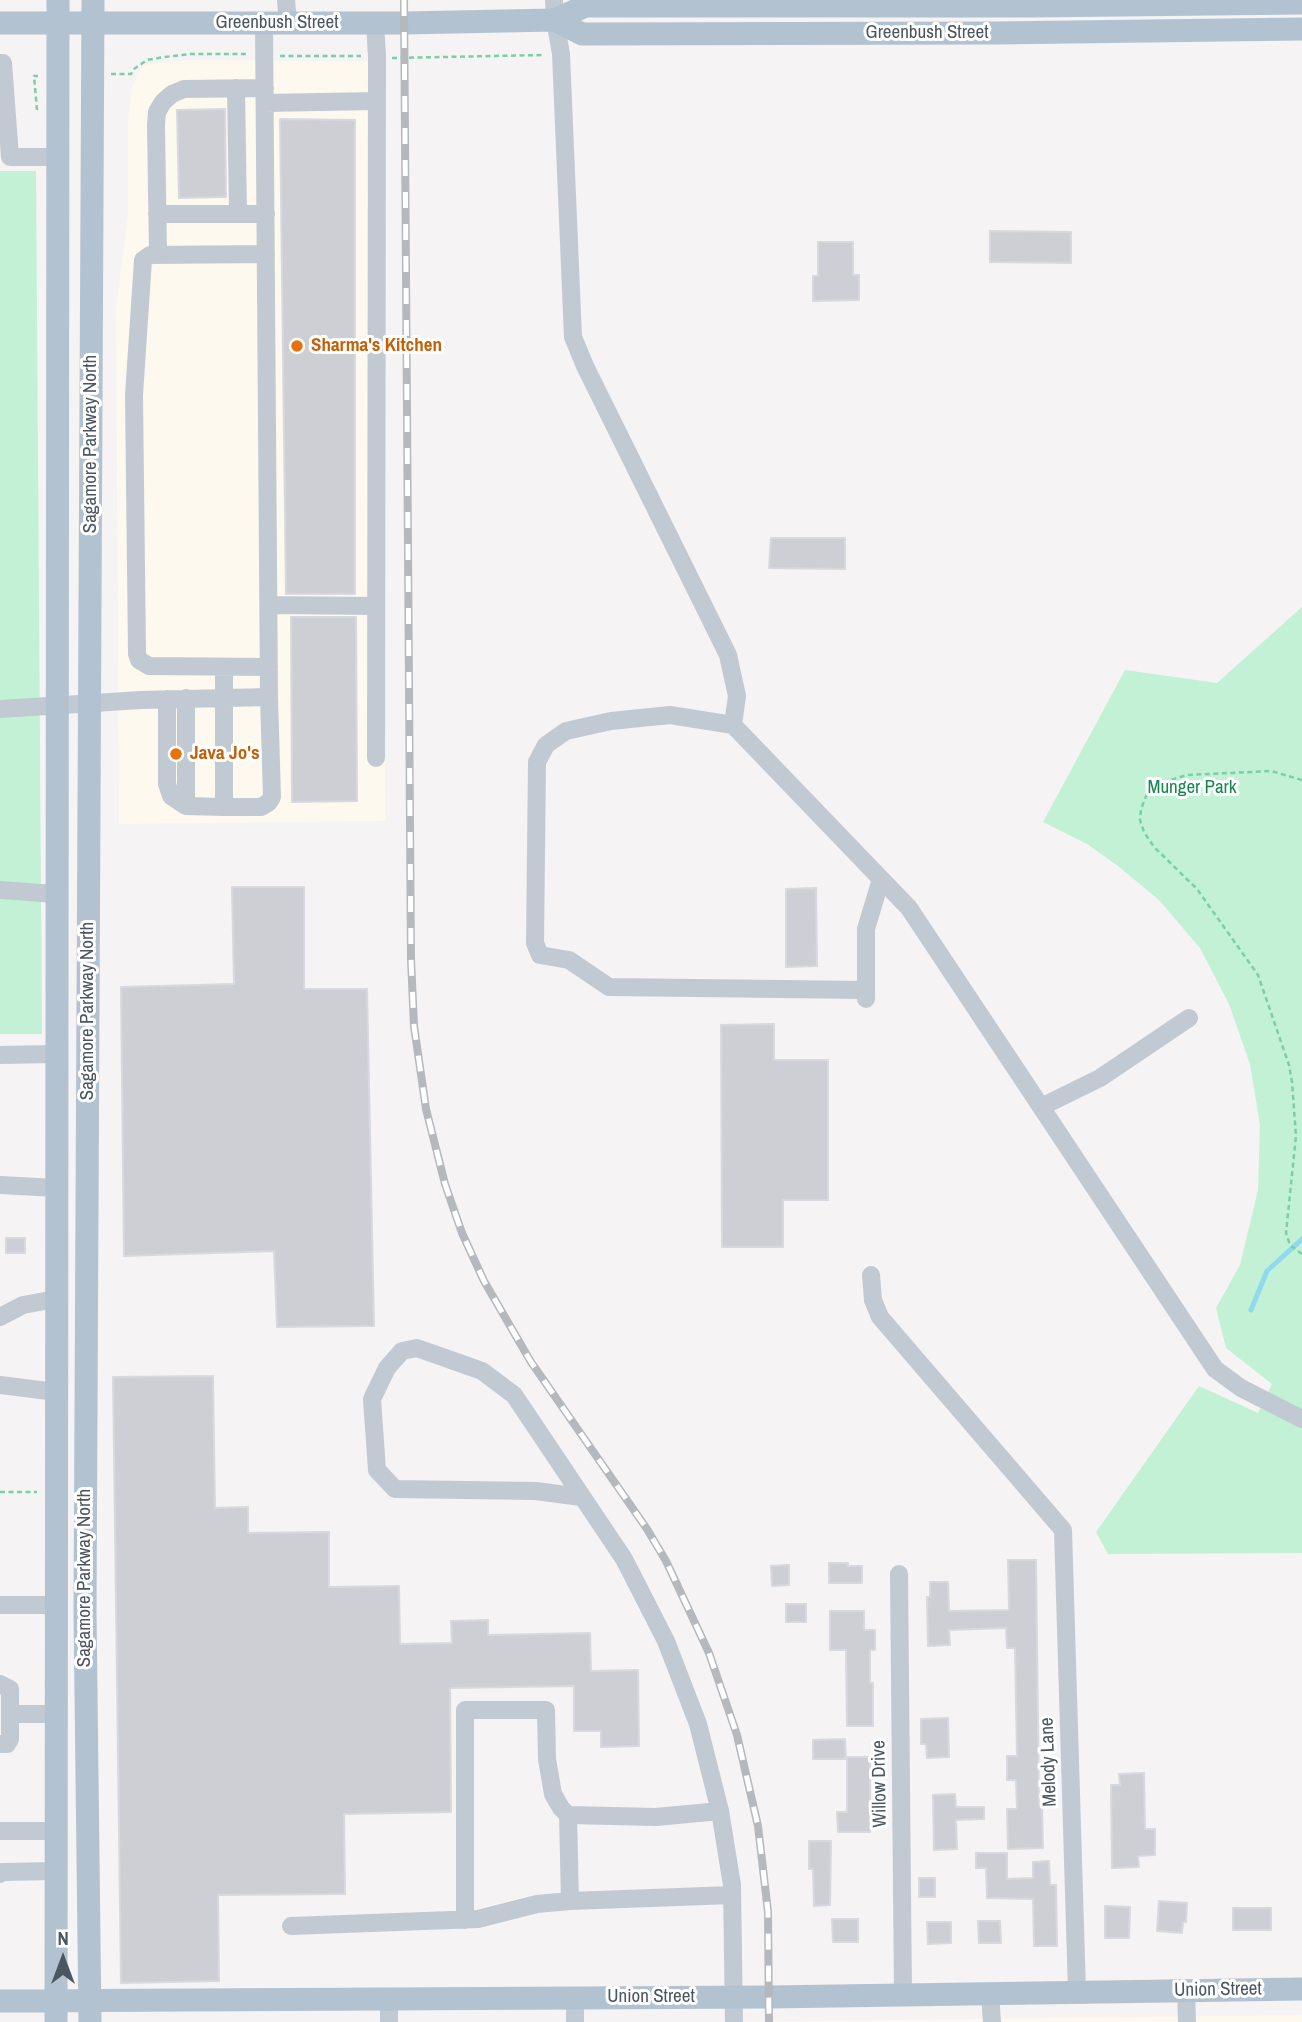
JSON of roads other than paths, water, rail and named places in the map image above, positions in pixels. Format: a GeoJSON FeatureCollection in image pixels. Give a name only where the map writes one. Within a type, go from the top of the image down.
{"type":"FeatureCollection","features":[{"type":"Feature","properties":{"kind":"main road","name":"Sagamore Parkway North"},"geometry":{"type":"LineString","coordinates":[[55,2011],[58,0]]}},
{"type":"Feature","properties":{"kind":"main road","name":"Sagamore Parkway North"},"geometry":{"type":"LineString","coordinates":[[90,2011],[85,1597],[93,0]]}},
{"type":"Feature","properties":{"kind":"main road","name":"Greenbush Street"},"geometry":{"type":"LineString","coordinates":[[0,23],[374,23],[585,6],[1302,3]]}},
{"type":"Feature","properties":{"kind":"main road","name":"Greenbush Street"},"geometry":{"type":"LineString","coordinates":[[554,10],[582,34],[1302,29]]}},
{"type":"Feature","properties":{"kind":"main road","name":"Union Street"},"geometry":{"type":"LineString","coordinates":[[0,2000],[55,2011],[90,2011],[389,1999],[1302,1989]]}},
{"type":"Feature","properties":{"kind":"street"},"geometry":{"type":"LineString","coordinates":[[286,0],[288,23]]}},
{"type":"Feature","properties":{"kind":"street"},"geometry":{"type":"LineString","coordinates":[[554,10],[561,54],[573,337],[728,655],[737,696],[733,725]]}},
{"type":"Feature","properties":{"kind":"street"},"geometry":{"type":"LineString","coordinates":[[167,699],[167,784],[171,796],[186,806],[261,807],[269,802],[272,797],[264,23]]}},
{"type":"Feature","properties":{"kind":"street"},"geometry":{"type":"LineString","coordinates":[[374,23],[377,57],[376,758]]}},
{"type":"Feature","properties":{"kind":"street"},"geometry":{"type":"LineString","coordinates":[[0,63],[4,62],[10,157],[57,157]]}},
{"type":"Feature","properties":{"kind":"street"},"geometry":{"type":"LineString","coordinates":[[158,255],[157,112],[172,94],[184,89],[236,88],[265,95],[376,101]]}},
{"type":"Feature","properties":{"kind":"street"},"geometry":{"type":"LineString","coordinates":[[236,88],[238,214]]}},
{"type":"Feature","properties":{"kind":"street"},"geometry":{"type":"LineString","coordinates":[[157,214],[266,214]]}},
{"type":"Feature","properties":{"kind":"street"},"geometry":{"type":"LineString","coordinates":[[266,254],[150,255],[143,260],[134,392],[136,654],[139,660],[149,666],[269,667]]}},
{"type":"Feature","properties":{"kind":"street"},"geometry":{"type":"LineString","coordinates":[[269,605],[376,606]]}},
{"type":"Feature","properties":{"kind":"street"},"geometry":{"type":"LineString","coordinates":[[224,667],[224,807]]}},
{"type":"Feature","properties":{"kind":"street"},"geometry":{"type":"LineString","coordinates":[[0,709],[224,696],[269,697]]}},
{"type":"Feature","properties":{"kind":"street"},"geometry":{"type":"LineString","coordinates":[[186,698],[186,806]]}},
{"type":"Feature","properties":{"kind":"street"},"geometry":{"type":"LineString","coordinates":[[881,879],[866,929],[865,996],[610,987],[569,960],[540,955],[535,943],[537,762],[546,746],[566,731],[611,721],[670,715],[733,725],[909,908],[1215,1369],[1241,1388],[1302,1419]]}},
{"type":"Feature","properties":{"kind":"street"},"geometry":{"type":"LineString","coordinates":[[0,890],[56,894]]}},
{"type":"Feature","properties":{"kind":"street"},"geometry":{"type":"LineString","coordinates":[[1041,1107],[1100,1078],[1189,1018]]}},
{"type":"Feature","properties":{"kind":"street"},"geometry":{"type":"LineString","coordinates":[[0,1055],[56,1054]]}},
{"type":"Feature","properties":{"kind":"street"},"geometry":{"type":"LineString","coordinates":[[0,1185],[56,1188]]}},
{"type":"Feature","properties":{"kind":"street","name":"Melody Lane"},"geometry":{"type":"LineString","coordinates":[[871,1275],[873,1300],[880,1317],[1063,1530],[1077,1992]]}},
{"type":"Feature","properties":{"kind":"street"},"geometry":{"type":"LineString","coordinates":[[0,1317],[23,1305],[56,1299]]}},
{"type":"Feature","properties":{"kind":"street"},"geometry":{"type":"LineString","coordinates":[[581,1497],[536,1491],[395,1489],[377,1470],[373,1411],[373,1399],[387,1368],[402,1351],[417,1348],[482,1371],[514,1395],[624,1559],[666,1641],[698,1724],[720,1811],[732,1895],[734,2022]]}},
{"type":"Feature","properties":{"kind":"street"},"geometry":{"type":"LineString","coordinates":[[0,1376],[0,1385],[56,1392]]}},
{"type":"Feature","properties":{"kind":"street","name":"Willow Drive"},"geometry":{"type":"LineString","coordinates":[[899,1574],[903,1994]]}},
{"type":"Feature","properties":{"kind":"street"},"geometry":{"type":"LineString","coordinates":[[0,1605],[55,1605]]}},
{"type":"Feature","properties":{"kind":"street"},"geometry":{"type":"LineString","coordinates":[[0,1684],[10,1689],[10,1739],[7,1744],[0,1744]]}},
{"type":"Feature","properties":{"kind":"street"},"geometry":{"type":"LineString","coordinates":[[464,1920],[465,1710],[545,1710],[547,1759],[553,1794],[568,1815],[570,1900]]}},
{"type":"Feature","properties":{"kind":"street"},"geometry":{"type":"LineString","coordinates":[[10,1714],[55,1714]]}},
{"type":"Feature","properties":{"kind":"street"},"geometry":{"type":"LineString","coordinates":[[568,1815],[656,1817],[720,1811]]}},
{"type":"Feature","properties":{"kind":"street"},"geometry":{"type":"LineString","coordinates":[[0,1831],[55,1831]]}},
{"type":"Feature","properties":{"kind":"street"},"geometry":{"type":"LineString","coordinates":[[0,1874],[55,1871]]}},
{"type":"Feature","properties":{"kind":"street"},"geometry":{"type":"LineString","coordinates":[[291,1926],[478,1919],[537,1904],[570,1900],[732,1895]]}},
{"type":"Feature","properties":{"kind":"street"},"geometry":{"type":"LineString","coordinates":[[1186,1991],[1187,2022]]}},
{"type":"Feature","properties":{"kind":"street"},"geometry":{"type":"LineString","coordinates":[[989,1993],[992,2022]]}},
{"type":"Feature","properties":{"kind":"street"},"geometry":{"type":"LineString","coordinates":[[575,1998],[575,2022]]}},
{"type":"Feature","properties":{"kind":"street"},"geometry":{"type":"LineString","coordinates":[[389,1999],[389,2022]]}},
{"type":"Feature","properties":{"kind":"waterway"},"geometry":{"type":"LineString","coordinates":[[1251,1310],[1267,1271],[1302,1239]]}},
{"type":"Feature","properties":{"kind":"railway"},"geometry":{"type":"LineString","coordinates":[[404,0],[411,959],[414,1026],[426,1109],[445,1184],[462,1233],[484,1281],[531,1362],[647,1529],[666,1561],[709,1653],[737,1735],[758,1826],[768,1912],[769,2022]]}},
{"type":"Feature","properties":{"kind":"place","name":"Sharma's Kitchen"},"geometry":{"type":"Point","coordinates":[297,346]}},
{"type":"Feature","properties":{"kind":"place","name":"Java Jo's"},"geometry":{"type":"Point","coordinates":[176,754]}},
{"type":"Feature","properties":{"kind":"park label","name":"Munger Park"},"geometry":{"type":"Point","coordinates":[1192,788]}}]}
